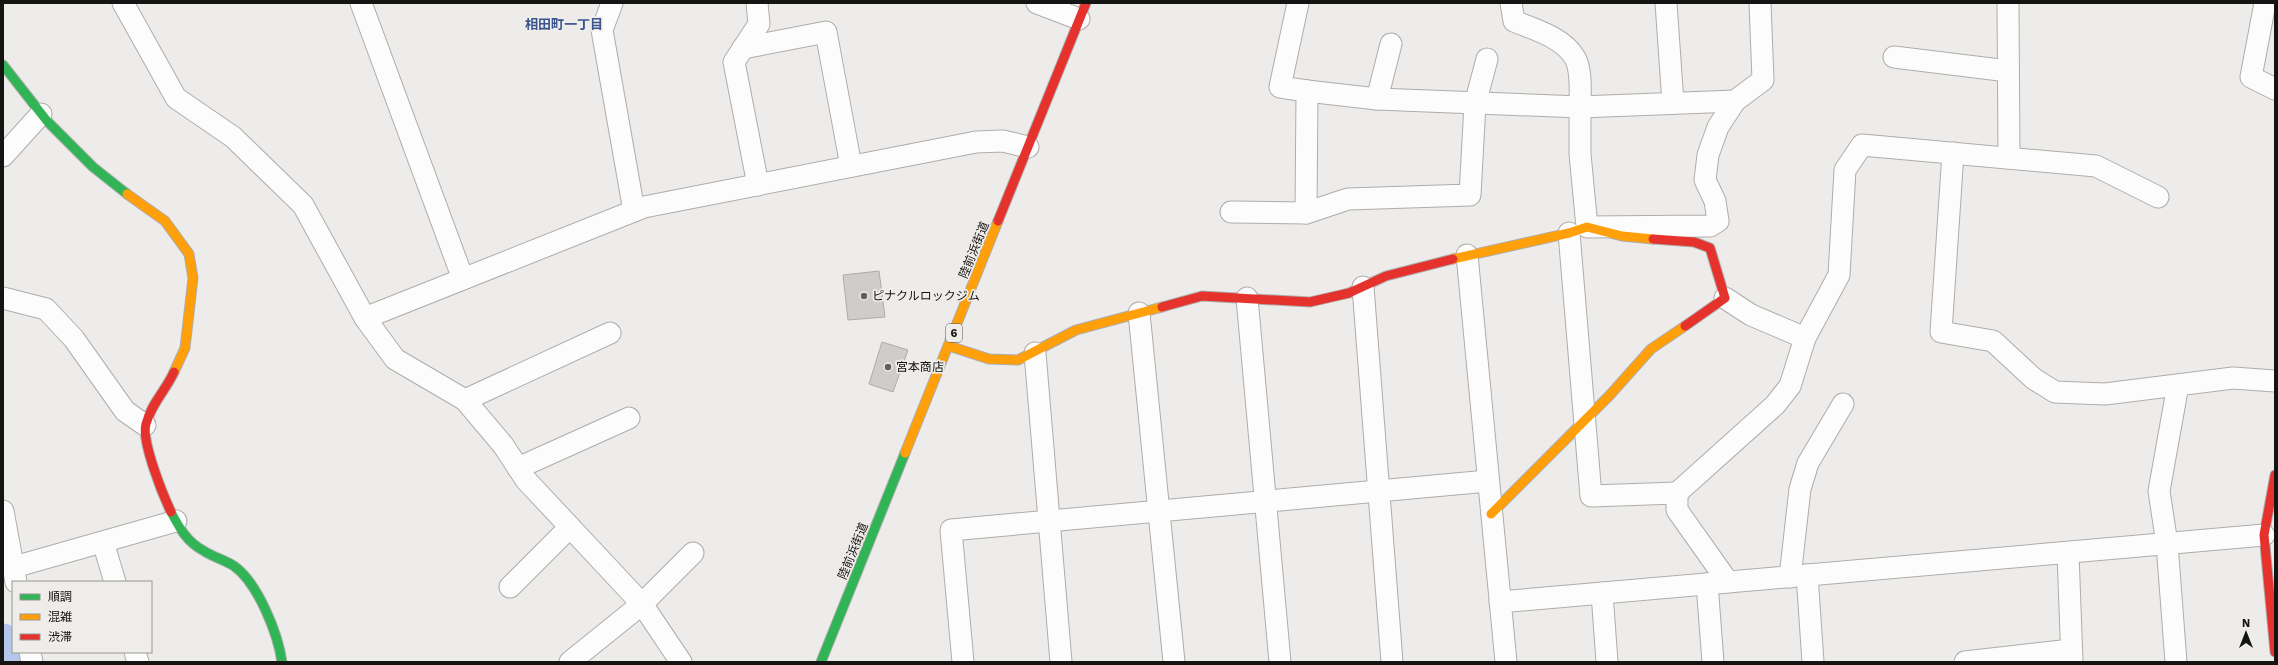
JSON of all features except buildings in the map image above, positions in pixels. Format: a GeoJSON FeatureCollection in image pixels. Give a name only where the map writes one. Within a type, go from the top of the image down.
{"type":"FeatureCollection","features":[{"type":"Feature","properties":{"kind":"main road","name":"陸前浜街道"},"geometry":{"type":"LineString","coordinates":[[821,662],[949,346],[1082,11]]}},
{"type":"Feature","properties":{"kind":"main road"},"geometry":{"type":"LineString","coordinates":[[3,65],[41,114],[93,167],[142,207],[165,221],[189,254],[193,278],[185,348],[171,379],[154,404],[145,425],[148,452],[183,535],[203,551],[234,566],[252,585],[279,642],[282,662]]}},
{"type":"Feature","properties":{"kind":"main road"},"geometry":{"type":"LineString","coordinates":[[949,346],[989,359],[1006,361],[1018,360],[1035,353],[1076,330],[1202,296],[1310,302],[1349,293],[1386,276],[1467,255],[1578,230],[1622,236],[1694,242],[1710,248],[1725,298],[1651,349],[1586,419],[1491,514]]}},
{"type":"Feature","properties":{"kind":"main road"},"geometry":{"type":"LineString","coordinates":[[2275,475],[2264,535],[2275,652]]}},
{"type":"Feature","properties":{"kind":"street"},"geometry":{"type":"LineString","coordinates":[[123,3],[176,98],[233,137],[303,205],[365,318],[395,359],[465,400],[502,445],[526,480],[642,604],[681,662]]}},
{"type":"Feature","properties":{"kind":"street"},"geometry":{"type":"LineString","coordinates":[[361,3],[463,279]]}},
{"type":"Feature","properties":{"kind":"street"},"geometry":{"type":"LineString","coordinates":[[612,3],[602,30],[634,211]]}},
{"type":"Feature","properties":{"kind":"street"},"geometry":{"type":"LineString","coordinates":[[757,3],[759,24],[734,62],[758,185]]}},
{"type":"Feature","properties":{"kind":"street"},"geometry":{"type":"LineString","coordinates":[[1037,3],[1082,11]]}},
{"type":"Feature","properties":{"kind":"street"},"geometry":{"type":"LineString","coordinates":[[1298,3],[1280,87],[1377,100],[1475,104],[1580,107],[1735,101]]}},
{"type":"Feature","properties":{"kind":"street"},"geometry":{"type":"LineString","coordinates":[[1511,3],[1514,21],[1559,40],[1575,58],[1578,70],[1580,107],[1578,230],[1586,419],[1591,496],[1677,493],[1775,405],[1790,386],[1805,338],[1839,275],[1845,170],[1862,145],[2096,166],[2158,197]]}},
{"type":"Feature","properties":{"kind":"street"},"geometry":{"type":"LineString","coordinates":[[1666,3],[1673,103]]}},
{"type":"Feature","properties":{"kind":"street"},"geometry":{"type":"LineString","coordinates":[[1578,230],[1710,226],[1718,221],[1715,200],[1705,180],[1708,154],[1718,127],[1735,101],[1763,80],[1760,3]]}},
{"type":"Feature","properties":{"kind":"street"},"geometry":{"type":"LineString","coordinates":[[2008,3],[2009,158]]}},
{"type":"Feature","properties":{"kind":"street"},"geometry":{"type":"LineString","coordinates":[[2265,3],[2251,77],[2275,89]]}},
{"type":"Feature","properties":{"kind":"street"},"geometry":{"type":"LineString","coordinates":[[743,48],[826,32],[851,166]]}},
{"type":"Feature","properties":{"kind":"street"},"geometry":{"type":"LineString","coordinates":[[1377,100],[1391,44]]}},
{"type":"Feature","properties":{"kind":"street"},"geometry":{"type":"LineString","coordinates":[[1894,57],[2008,71]]}},
{"type":"Feature","properties":{"kind":"street"},"geometry":{"type":"LineString","coordinates":[[1231,212],[1306,214],[1348,199],[1470,195],[1475,104],[1487,59]]}},
{"type":"Feature","properties":{"kind":"street"},"geometry":{"type":"LineString","coordinates":[[1306,214],[1307,91]]}},
{"type":"Feature","properties":{"kind":"street"},"geometry":{"type":"LineString","coordinates":[[3,154],[41,114]]}},
{"type":"Feature","properties":{"kind":"street"},"geometry":{"type":"LineString","coordinates":[[365,318],[644,207],[976,142],[1003,141],[1028,147]]}},
{"type":"Feature","properties":{"kind":"street"},"geometry":{"type":"LineString","coordinates":[[1953,153],[1941,332],[1993,341],[2034,379],[2056,392],[2105,394],[2233,378],[2275,381]]}},
{"type":"Feature","properties":{"kind":"street"},"geometry":{"type":"LineString","coordinates":[[1467,255],[1506,662]]}},
{"type":"Feature","properties":{"kind":"street"},"geometry":{"type":"LineString","coordinates":[[1363,287],[1392,662]]}},
{"type":"Feature","properties":{"kind":"street"},"geometry":{"type":"LineString","coordinates":[[3,298],[46,309],[74,340],[125,411],[145,425]]}},
{"type":"Feature","properties":{"kind":"street"},"geometry":{"type":"LineString","coordinates":[[1248,298],[1280,662]]}},
{"type":"Feature","properties":{"kind":"street"},"geometry":{"type":"LineString","coordinates":[[1725,298],[1750,315],[1805,338]]}},
{"type":"Feature","properties":{"kind":"street"},"geometry":{"type":"LineString","coordinates":[[1139,313],[1174,662]]}},
{"type":"Feature","properties":{"kind":"street"},"geometry":{"type":"LineString","coordinates":[[465,400],[610,333]]}},
{"type":"Feature","properties":{"kind":"street"},"geometry":{"type":"LineString","coordinates":[[1035,353],[1061,662]]}},
{"type":"Feature","properties":{"kind":"street"},"geometry":{"type":"LineString","coordinates":[[2176,662],[2167,544],[2159,491],[2178,385]]}},
{"type":"Feature","properties":{"kind":"street"},"geometry":{"type":"LineString","coordinates":[[1813,662],[1798,576],[1800,489],[1808,463],[1843,404]]}},
{"type":"Feature","properties":{"kind":"street"},"geometry":{"type":"LineString","coordinates":[[518,468],[629,418]]}},
{"type":"Feature","properties":{"kind":"street"},"geometry":{"type":"LineString","coordinates":[[963,662],[951,530],[1488,481]]}},
{"type":"Feature","properties":{"kind":"street"},"geometry":{"type":"LineString","coordinates":[[1677,493],[1677,510],[1728,582]]}},
{"type":"Feature","properties":{"kind":"street"},"geometry":{"type":"LineString","coordinates":[[3,512],[15,574],[103,542],[176,521]]}},
{"type":"Feature","properties":{"kind":"street"},"geometry":{"type":"LineString","coordinates":[[510,587],[570,527]]}},
{"type":"Feature","properties":{"kind":"street"},"geometry":{"type":"LineString","coordinates":[[1500,602],[2264,535]]}},
{"type":"Feature","properties":{"kind":"street"},"geometry":{"type":"LineString","coordinates":[[103,542],[114,581]]}},
{"type":"Feature","properties":{"kind":"street"},"geometry":{"type":"LineString","coordinates":[[570,662],[642,604],[693,553]]}},
{"type":"Feature","properties":{"kind":"street"},"geometry":{"type":"LineString","coordinates":[[1965,662],[2071,656],[2068,553]]}},
{"type":"Feature","properties":{"kind":"street"},"geometry":{"type":"LineString","coordinates":[[1707,584],[1713,662]]}},
{"type":"Feature","properties":{"kind":"street"},"geometry":{"type":"LineString","coordinates":[[1602,593],[1607,662]]}},
{"type":"Feature","properties":{"kind":"waterway"},"geometry":{"type":"LineString","coordinates":[[3,640],[7,662]]}},
{"type":"Feature","properties":{"kind":"traffic: fast"},"geometry":{"type":"LineString","coordinates":[[3,65],[47,121],[93,167],[127,194]]}},
{"type":"Feature","properties":{"kind":"traffic: fast"},"geometry":{"type":"LineString","coordinates":[[821,662],[905,453]]}},
{"type":"Feature","properties":{"kind":"traffic: fast"},"geometry":{"type":"LineString","coordinates":[[171,512],[181,529],[193,544],[234,566],[251,584],[266,610],[276,638],[282,662]]}},
{"type":"Feature","properties":{"kind":"traffic: slow"},"geometry":{"type":"LineString","coordinates":[[127,194],[165,221],[189,254],[193,278],[185,348],[174,372]]}},
{"type":"Feature","properties":{"kind":"traffic: slow"},"geometry":{"type":"LineString","coordinates":[[905,453],[998,221]]}},
{"type":"Feature","properties":{"kind":"traffic: slow"},"geometry":{"type":"LineString","coordinates":[[1453,259],[1569,233],[1587,227],[1622,236],[1653,239]]}},
{"type":"Feature","properties":{"kind":"traffic: slow"},"geometry":{"type":"LineString","coordinates":[[949,346],[989,359],[1018,360],[1076,330],[1162,307]]}},
{"type":"Feature","properties":{"kind":"traffic: slow"},"geometry":{"type":"LineString","coordinates":[[1491,514],[1609,396],[1651,349],[1685,326]]}},
{"type":"Feature","properties":{"kind":"traffic: jam"},"geometry":{"type":"LineString","coordinates":[[998,221],[1086,3]]}},
{"type":"Feature","properties":{"kind":"traffic: jam"},"geometry":{"type":"LineString","coordinates":[[1653,239],[1694,242],[1710,248],[1725,298],[1685,326]]}},
{"type":"Feature","properties":{"kind":"traffic: jam"},"geometry":{"type":"LineString","coordinates":[[1162,307],[1202,296],[1310,302],[1349,293],[1386,276],[1453,259]]}},
{"type":"Feature","properties":{"kind":"traffic: jam"},"geometry":{"type":"LineString","coordinates":[[171,512],[154,468],[145,432],[151,410],[174,372]]}},
{"type":"Feature","properties":{"kind":"traffic: jam"},"geometry":{"type":"LineString","coordinates":[[2275,475],[2264,535],[2275,652]]}},
{"type":"Feature","properties":{"kind":"place","name":"ピナクルロックジム"},"geometry":{"type":"Point","coordinates":[864,296]}},
{"type":"Feature","properties":{"kind":"place","name":"宮本商店"},"geometry":{"type":"Point","coordinates":[888,367]}},
{"type":"Feature","properties":{"kind":"district","name":"相田町一丁目"},"geometry":{"type":"Point","coordinates":[564,24]}}]}
